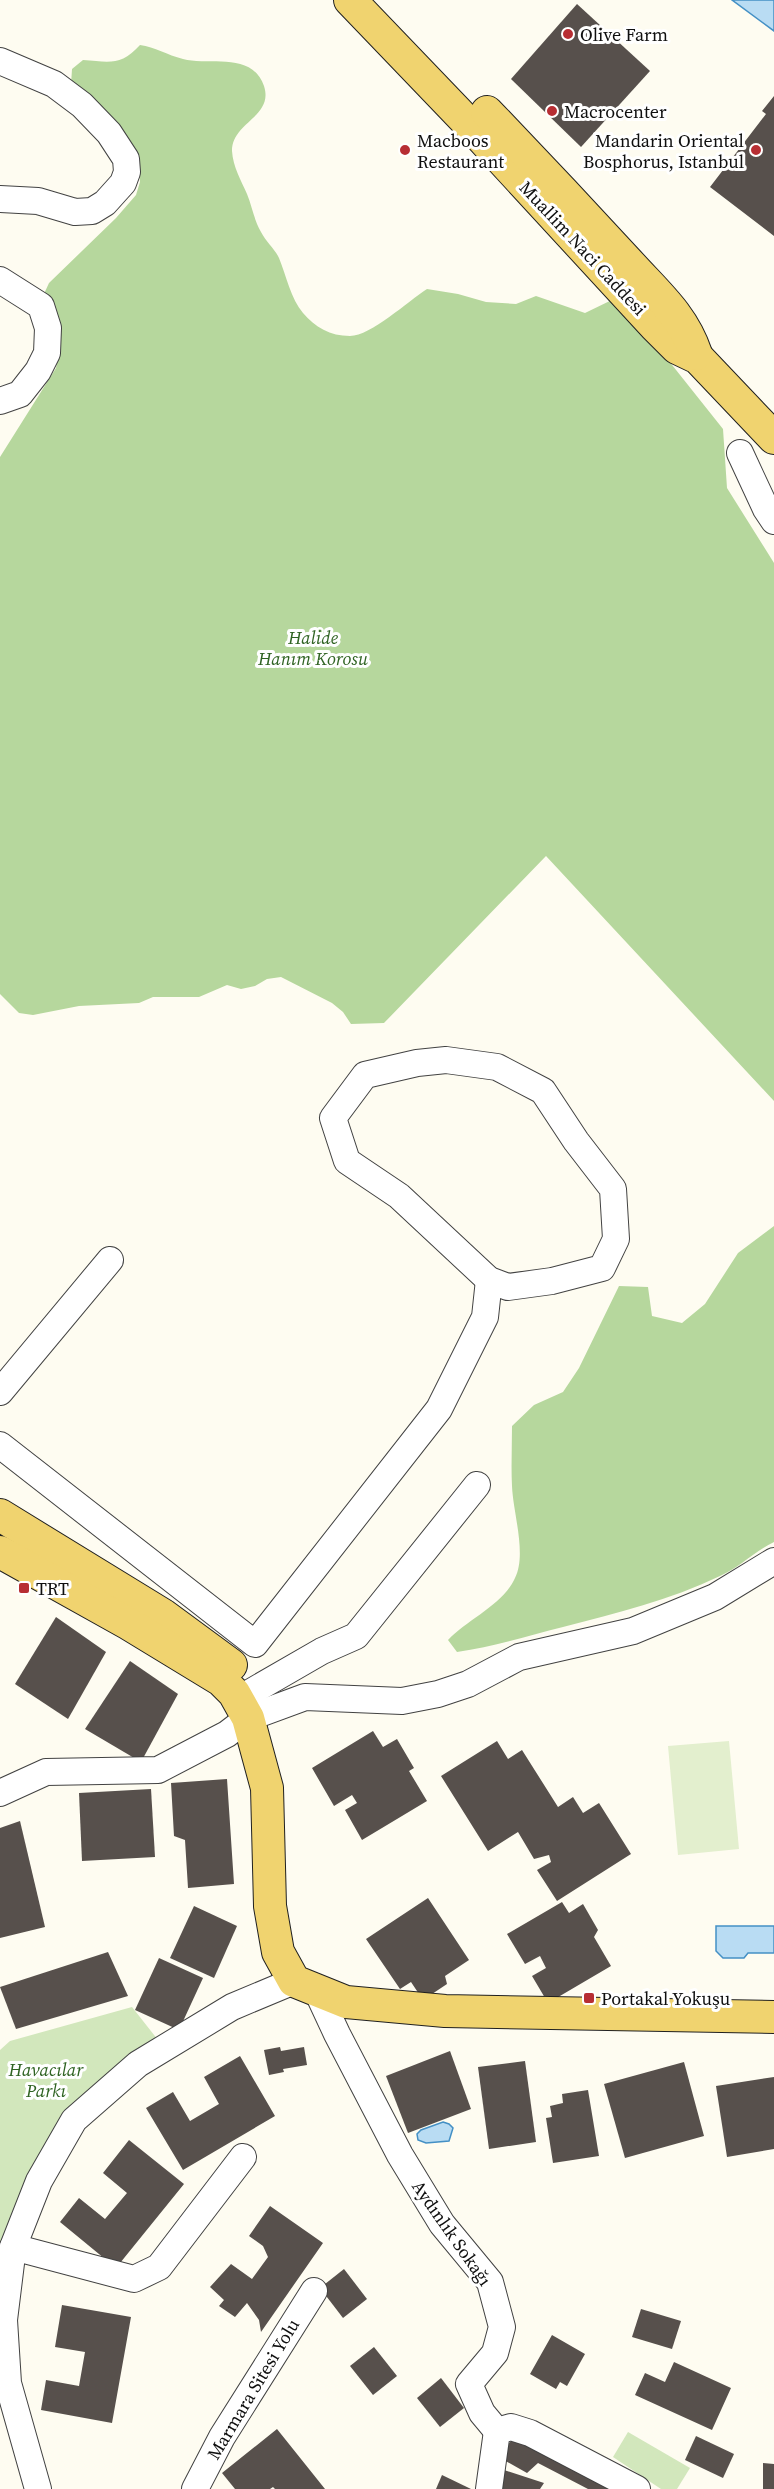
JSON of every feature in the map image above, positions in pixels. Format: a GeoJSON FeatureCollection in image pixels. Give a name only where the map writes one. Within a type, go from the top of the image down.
{"type":"FeatureCollection","features":[{"type":"Feature","properties":{"kind":"main road","name":"Muallim Naci Caddesi"},"geometry":{"type":"LineString","coordinates":[[350,0],[469,124],[655,326],[677,348],[698,358],[774,438]]}},
{"type":"Feature","properties":{"kind":"main road","name":"Muallim Naci Caddesi"},"geometry":{"type":"LineString","coordinates":[[378,0],[581,209],[667,304],[689,333],[698,358]]}},
{"type":"Feature","properties":{"kind":"main road"},"geometry":{"type":"LineString","coordinates":[[0,1515],[163,1615],[237,1669],[280,1769],[285,1831],[270,1906],[278,1952],[306,1986],[346,2002],[445,2011],[774,2017]]}},
{"type":"Feature","properties":{"kind":"main road"},"geometry":{"type":"LineString","coordinates":[[0,1552],[129,1624],[220,1680],[254,1707]]}},
{"type":"Feature","properties":{"kind":"street"},"geometry":{"type":"LineString","coordinates":[[0,61],[54,84],[82,105],[109,134],[126,159],[127,172],[123,183],[105,203],[92,211],[75,212],[38,201],[0,199]]}},
{"type":"Feature","properties":{"kind":"street"},"geometry":{"type":"LineString","coordinates":[[0,280],[40,306],[48,328],[48,354],[38,371],[20,394],[0,401]]}},
{"type":"Feature","properties":{"kind":"street"},"geometry":{"type":"LineString","coordinates":[[740,453],[766,509],[774,520]]}},
{"type":"Feature","properties":{"kind":"street"},"geometry":{"type":"LineString","coordinates":[[446,1060],[498,1067],[543,1091],[576,1141],[613,1189],[616,1239],[602,1268],[552,1281],[508,1287],[489,1280],[399,1196],[347,1161],[333,1118],[365,1075],[417,1063],[446,1060]]}},
{"type":"Feature","properties":{"kind":"street"},"geometry":{"type":"LineString","coordinates":[[0,1392],[110,1260]]}},
{"type":"Feature","properties":{"kind":"street"},"geometry":{"type":"LineString","coordinates":[[0,1445],[255,1644],[439,1409],[486,1317],[489,1280]]}},
{"type":"Feature","properties":{"kind":"street"},"geometry":{"type":"LineString","coordinates":[[0,1793],[46,1772],[158,1770],[227,1734],[254,1707],[322,1651],[356,1636],[477,1485]]}},
{"type":"Feature","properties":{"kind":"street"},"geometry":{"type":"LineString","coordinates":[[254,1707],[305,1697],[402,1701],[438,1694],[468,1684],[519,1657],[633,1631],[715,1597],[774,1561]]}},
{"type":"Feature","properties":{"kind":"street"},"geometry":{"type":"LineString","coordinates":[[34,2488],[4,2384],[4,2319],[13,2247],[39,2181],[74,2120],[138,2064],[232,2007],[306,1986]]}},
{"type":"Feature","properties":{"kind":"street","name":"Aydınlık Sokağı"},"geometry":{"type":"LineString","coordinates":[[306,1986],[337,2034],[400,2155],[442,2224],[490,2282],[502,2327],[495,2353],[469,2385],[482,2413],[497,2431]]}},
{"type":"Feature","properties":{"kind":"street"},"geometry":{"type":"LineString","coordinates":[[13,2247],[134,2279],[159,2267],[243,2157]]}},
{"type":"Feature","properties":{"kind":"street","name":"Marmara Sitesi Yolu"},"geometry":{"type":"LineString","coordinates":[[195,2489],[222,2437],[314,2291]]}},
{"type":"Feature","properties":{"kind":"street"},"geometry":{"type":"LineString","coordinates":[[489,2489],[497,2431],[511,2427],[530,2433],[637,2489]]}},
{"type":"Feature","properties":{"kind":"green space","name":"Halide Hanım Korosu"},"geometry":{"type":"Polygon","coordinates":[[[140,45],[193,61],[240,64],[250,68],[258,75],[264,86],[263,105],[238,133],[232,151],[234,162],[255,218],[263,236],[279,258],[295,301],[303,313],[318,326],[336,334],[350,336],[359,334],[379,324],[427,289],[486,302],[516,304],[536,296],[585,313],[618,297],[723,429],[727,488],[774,563],[774,1101],[546,856],[384,1023],[351,1024],[343,1012],[332,1003],[281,977],[267,979],[255,986],[241,989],[227,985],[199,997],[153,997],[139,1003],[79,1006],[33,1015],[19,1013],[0,994],[0,457],[56,368],[61,338],[47,311],[43,296],[49,283],[116,218],[136,195],[140,182],[139,167],[71,85],[72,69],[83,60],[108,62],[121,60],[140,45]]]}},
{"type":"Feature","properties":{"kind":"green space"},"geometry":{"type":"Polygon","coordinates":[[[774,1226],[774,1542],[727,1572],[701,1585],[663,1599],[510,1641],[457,1652],[448,1640],[502,1596],[515,1578],[518,1568],[520,1545],[512,1486],[512,1426],[534,1405],[563,1392],[579,1368],[619,1286],[648,1287],[652,1316],[682,1323],[705,1304],[738,1253],[774,1226]]]}},
{"type":"Feature","properties":{"kind":"green space"},"geometry":{"type":"Polygon","coordinates":[[[729,1741],[739,1849],[678,1855],[668,1746],[729,1741]]]}},
{"type":"Feature","properties":{"kind":"green space","name":"Havacılar Parkı"},"geometry":{"type":"Polygon","coordinates":[[[132,2007],[158,2040],[73,2117],[8,2255],[0,2244],[0,2050],[10,2041],[132,2007]]]}},
{"type":"Feature","properties":{"kind":"green space"},"geometry":{"type":"Polygon","coordinates":[[[628,2432],[690,2468],[677,2489],[661,2489],[613,2457],[628,2432]]]}},
{"type":"Feature","properties":{"kind":"water"},"geometry":{"type":"Polygon","coordinates":[[[732,0],[774,0],[774,31],[732,0]]]}},
{"type":"Feature","properties":{"kind":"water"},"geometry":{"type":"Polygon","coordinates":[[[716,1926],[774,1926],[774,1953],[748,1953],[744,1958],[723,1958],[716,1951],[716,1926]]]}},
{"type":"Feature","properties":{"kind":"water"},"geometry":{"type":"Polygon","coordinates":[[[443,2122],[453,2128],[449,2141],[426,2143],[418,2140],[417,2134],[421,2130],[443,2122]]]}},
{"type":"Feature","properties":{"kind":"building"},"geometry":{"type":"Polygon","coordinates":[[[577,4],[650,71],[581,147],[511,79],[577,4]]]}},
{"type":"Feature","properties":{"kind":"building","name":"Mandarin Oriental Bosphorus, Istanbul"},"geometry":{"type":"Polygon","coordinates":[[[774,96],[774,236],[710,187],[766,114],[762,111],[774,96]]]}},
{"type":"Feature","properties":{"kind":"building"},"geometry":{"type":"Polygon","coordinates":[[[56,1617],[106,1652],[68,1719],[15,1684],[56,1617]]]}},
{"type":"Feature","properties":{"kind":"building"},"geometry":{"type":"Polygon","coordinates":[[[130,1661],[178,1694],[141,1762],[85,1729],[130,1661]]]}},
{"type":"Feature","properties":{"kind":"building"},"geometry":{"type":"Polygon","coordinates":[[[373,1731],[383,1747],[397,1739],[414,1768],[409,1771],[427,1801],[362,1840],[345,1810],[357,1803],[352,1795],[334,1806],[312,1768],[373,1731]]]}},
{"type":"Feature","properties":{"kind":"building"},"geometry":{"type":"Polygon","coordinates":[[[497,1741],[508,1759],[522,1750],[558,1807],[573,1797],[583,1813],[599,1803],[631,1854],[557,1901],[537,1870],[551,1862],[549,1855],[534,1859],[518,1832],[488,1851],[441,1776],[497,1741]]]}},
{"type":"Feature","properties":{"kind":"building"},"geometry":{"type":"Polygon","coordinates":[[[227,1779],[234,1884],[188,1888],[185,1840],[174,1836],[171,1783],[227,1779]]]}},
{"type":"Feature","properties":{"kind":"building"},"geometry":{"type":"Polygon","coordinates":[[[151,1789],[155,1857],[82,1861],[79,1793],[151,1789]]]}},
{"type":"Feature","properties":{"kind":"building"},"geometry":{"type":"Polygon","coordinates":[[[20,1821],[45,1927],[0,1938],[0,1828],[20,1821]]]}},
{"type":"Feature","properties":{"kind":"building"},"geometry":{"type":"Polygon","coordinates":[[[428,1898],[469,1960],[445,1976],[447,1984],[423,2000],[411,1982],[400,1989],[366,1939],[428,1898]]]}},
{"type":"Feature","properties":{"kind":"building"},"geometry":{"type":"Polygon","coordinates":[[[562,1902],[569,1913],[583,1904],[598,1930],[594,1937],[611,1966],[548,2003],[532,1976],[546,1968],[540,1956],[525,1964],[507,1934],[562,1902]]]}},
{"type":"Feature","properties":{"kind":"building"},"geometry":{"type":"Polygon","coordinates":[[[194,1906],[237,1926],[214,1978],[170,1958],[194,1906]]]}},
{"type":"Feature","properties":{"kind":"building"},"geometry":{"type":"Polygon","coordinates":[[[108,1952],[128,1996],[16,2029],[0,1987],[108,1952]]]}},
{"type":"Feature","properties":{"kind":"building"},"geometry":{"type":"Polygon","coordinates":[[[159,1958],[203,1978],[179,2030],[135,2010],[159,1958]]]}},
{"type":"Feature","properties":{"kind":"building"},"geometry":{"type":"Polygon","coordinates":[[[280,2047],[281,2051],[304,2047],[307,2065],[283,2069],[284,2072],[269,2075],[264,2050],[280,2047]]]}},
{"type":"Feature","properties":{"kind":"building"},"geometry":{"type":"Polygon","coordinates":[[[450,2051],[471,2109],[408,2133],[386,2076],[450,2051]]]}},
{"type":"Feature","properties":{"kind":"building"},"geometry":{"type":"Polygon","coordinates":[[[240,2056],[275,2116],[183,2170],[146,2108],[173,2092],[190,2121],[219,2104],[204,2077],[240,2056]]]}},
{"type":"Feature","properties":{"kind":"building"},"geometry":{"type":"Polygon","coordinates":[[[525,2061],[536,2142],[489,2149],[478,2067],[525,2061]]]}},
{"type":"Feature","properties":{"kind":"building"},"geometry":{"type":"Polygon","coordinates":[[[684,2062],[704,2136],[625,2158],[604,2084],[684,2062]]]}},
{"type":"Feature","properties":{"kind":"building"},"geometry":{"type":"Polygon","coordinates":[[[774,2077],[774,2149],[727,2157],[716,2086],[774,2077]]]}},
{"type":"Feature","properties":{"kind":"building"},"geometry":{"type":"Polygon","coordinates":[[[588,2090],[599,2156],[553,2163],[546,2118],[552,2117],[550,2106],[563,2103],[562,2094],[588,2090]]]}},
{"type":"Feature","properties":{"kind":"building"},"geometry":{"type":"Polygon","coordinates":[[[129,2140],[184,2184],[116,2268],[60,2222],[79,2198],[105,2219],[127,2193],[103,2173],[129,2140]]]}},
{"type":"Feature","properties":{"kind":"building"},"geometry":{"type":"Polygon","coordinates":[[[270,2206],[323,2243],[261,2332],[259,2320],[247,2303],[235,2317],[219,2306],[224,2300],[210,2287],[231,2264],[252,2279],[268,2257],[263,2246],[249,2236],[270,2206]]]}},
{"type":"Feature","properties":{"kind":"building"},"geometry":{"type":"Polygon","coordinates":[[[344,2269],[367,2299],[343,2318],[320,2288],[344,2269]]]}},
{"type":"Feature","properties":{"kind":"building"},"geometry":{"type":"Polygon","coordinates":[[[62,2305],[131,2317],[112,2423],[41,2410],[46,2380],[79,2386],[85,2352],[55,2347],[62,2305]]]}},
{"type":"Feature","properties":{"kind":"building"},"geometry":{"type":"Polygon","coordinates":[[[641,2309],[681,2321],[672,2349],[632,2337],[641,2309]]]}},
{"type":"Feature","properties":{"kind":"building"},"geometry":{"type":"Polygon","coordinates":[[[552,2335],[585,2354],[567,2386],[560,2382],[556,2389],[530,2374],[552,2335]]]}},
{"type":"Feature","properties":{"kind":"building"},"geometry":{"type":"Polygon","coordinates":[[[374,2347],[397,2376],[373,2395],[350,2366],[374,2347]]]}},
{"type":"Feature","properties":{"kind":"building"},"geometry":{"type":"Polygon","coordinates":[[[674,2362],[731,2388],[712,2430],[635,2395],[645,2373],[665,2382],[674,2362]]]}},
{"type":"Feature","properties":{"kind":"building"},"geometry":{"type":"Polygon","coordinates":[[[441,2378],[464,2408],[440,2427],[417,2398],[441,2378]]]}},
{"type":"Feature","properties":{"kind":"building"},"geometry":{"type":"Polygon","coordinates":[[[277,2429],[325,2489],[275,2489],[273,2487],[270,2489],[235,2489],[222,2473],[277,2429]]]}},
{"type":"Feature","properties":{"kind":"building"},"geometry":{"type":"Polygon","coordinates":[[[517,2434],[625,2489],[588,2489],[538,2463],[527,2473],[504,2460],[504,2449],[517,2434]]]}},
{"type":"Feature","properties":{"kind":"building"},"geometry":{"type":"Polygon","coordinates":[[[696,2436],[734,2454],[723,2478],[685,2460],[696,2436]]]}},
{"type":"Feature","properties":{"kind":"building"},"geometry":{"type":"Polygon","coordinates":[[[763,2463],[774,2464],[774,2489],[763,2489],[763,2463]]]}},
{"type":"Feature","properties":{"kind":"building"},"geometry":{"type":"Polygon","coordinates":[[[501,2469],[544,2483],[540,2489],[500,2489],[501,2469]]]}},
{"type":"Feature","properties":{"kind":"building"},"geometry":{"type":"Polygon","coordinates":[[[442,2475],[471,2489],[436,2489],[442,2475]]]}},
{"type":"Feature","properties":{"kind":"place","name":"Olive Farm"},"geometry":{"type":"Point","coordinates":[568,34]}},
{"type":"Feature","properties":{"kind":"place","name":"Macrocenter"},"geometry":{"type":"Point","coordinates":[552,111]}},
{"type":"Feature","properties":{"kind":"place","name":"Macboos Restaurant"},"geometry":{"type":"Point","coordinates":[405,150]}},
{"type":"Feature","properties":{"kind":"place","name":"Mandarin Oriental Bosphorus, Istanbul"},"geometry":{"type":"Point","coordinates":[756,150]}},
{"type":"Feature","properties":{"kind":"place","name":"TRT"},"geometry":{"type":"Point","coordinates":[24,1588]}},
{"type":"Feature","properties":{"kind":"place","name":"Portakal Yokuşu"},"geometry":{"type":"Point","coordinates":[589,1998]}}]}
